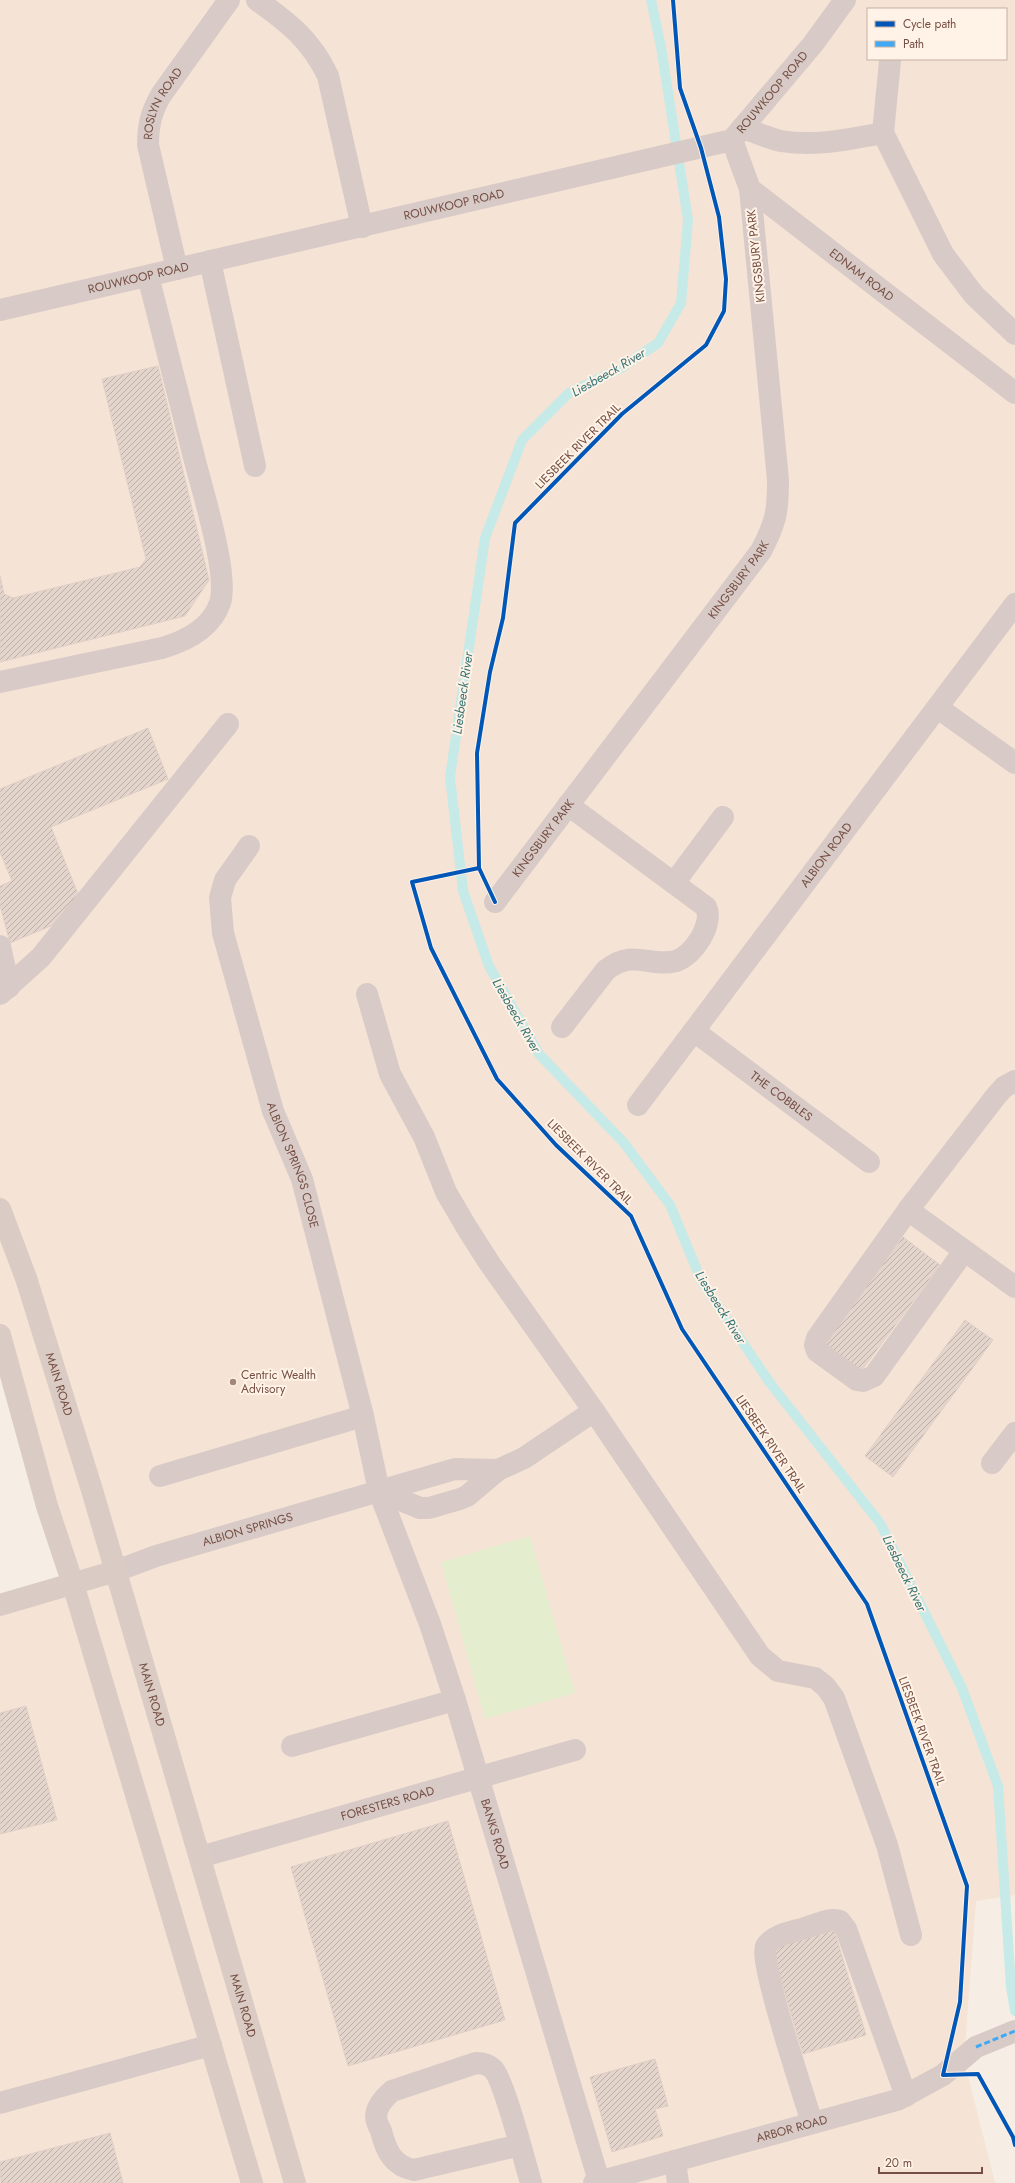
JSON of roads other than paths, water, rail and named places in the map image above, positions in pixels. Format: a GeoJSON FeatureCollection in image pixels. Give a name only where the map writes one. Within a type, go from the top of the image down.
{"type":"FeatureCollection","features":[{"type":"Feature","properties":{"kind":"main road","name":"MAIN ROAD"},"geometry":{"type":"LineString","coordinates":[[0,1209],[26,1278],[116,1571],[296,2183]]}},
{"type":"Feature","properties":{"kind":"main road"},"geometry":{"type":"LineString","coordinates":[[0,1335],[47,1506],[73,1584],[252,2183]]}},
{"type":"Feature","properties":{"kind":"main road"},"geometry":{"type":"LineString","coordinates":[[0,1605],[116,1571]]}},
{"type":"Feature","properties":{"kind":"street","name":"ROSLYN ROAD"},"geometry":{"type":"LineString","coordinates":[[177,269],[148,145],[150,117],[160,95],[229,0]]}},
{"type":"Feature","properties":{"kind":"street"},"geometry":{"type":"LineString","coordinates":[[257,0],[287,21],[305,38],[319,58],[328,76],[362,227]]}},
{"type":"Feature","properties":{"kind":"street","name":"ROUWKOOP ROAD"},"geometry":{"type":"LineString","coordinates":[[0,310],[701,148],[737,134],[813,44],[845,0]]}},
{"type":"Feature","properties":{"kind":"street"},"geometry":{"type":"LineString","coordinates":[[890,61],[883,133],[943,254],[974,294],[1015,334]]}},
{"type":"Feature","properties":{"kind":"street"},"geometry":{"type":"LineString","coordinates":[[750,189],[737,134],[796,143],[829,142],[883,133]]}},
{"type":"Feature","properties":{"kind":"street","name":"EDNAM ROAD"},"geometry":{"type":"LineString","coordinates":[[750,189],[1013,385]]}},
{"type":"Feature","properties":{"kind":"street","name":"KINGSBURY PARK"},"geometry":{"type":"LineString","coordinates":[[495,902],[761,551],[774,526],[778,505],[778,480],[750,189]]}},
{"type":"Feature","properties":{"kind":"street"},"geometry":{"type":"LineString","coordinates":[[210,261],[255,466]]}},
{"type":"Feature","properties":{"kind":"street"},"geometry":{"type":"LineString","coordinates":[[0,682],[162,648],[182,642],[210,621],[220,604],[222,577],[212,528],[148,276]]}},
{"type":"Feature","properties":{"kind":"street","name":"ALBION ROAD"},"geometry":{"type":"LineString","coordinates":[[638,1105],[1015,604]]}},
{"type":"Feature","properties":{"kind":"street"},"geometry":{"type":"LineString","coordinates":[[938,708],[1015,763]]}},
{"type":"Feature","properties":{"kind":"street"},"geometry":{"type":"LineString","coordinates":[[5,991],[41,957],[228,724]]}},
{"type":"Feature","properties":{"kind":"street"},"geometry":{"type":"LineString","coordinates":[[562,1027],[606,970],[615,963],[633,958],[666,962],[677,960],[687,955],[703,934],[709,918],[706,906],[568,805]]}},
{"type":"Feature","properties":{"kind":"street"},"geometry":{"type":"LineString","coordinates":[[674,883],[723,817]]}},
{"type":"Feature","properties":{"kind":"street","name":"ALBION SPRINGS CLOSE"},"geometry":{"type":"LineString","coordinates":[[250,846],[226,880],[220,898],[223,933],[266,1089],[302,1179],[363,1416],[379,1491]]}},
{"type":"Feature","properties":{"kind":"street"},"geometry":{"type":"LineString","coordinates":[[0,946],[5,991]]}},
{"type":"Feature","properties":{"kind":"street"},"geometry":{"type":"LineString","coordinates":[[367,994],[390,1074],[421,1132],[456,1209],[490,1264],[594,1411],[760,1656],[778,1671],[815,1678],[825,1686],[834,1698],[887,1845],[911,1935]]}},
{"type":"Feature","properties":{"kind":"street","name":"THE COBBLES"},"geometry":{"type":"LineString","coordinates":[[694,1031],[869,1162]]}},
{"type":"Feature","properties":{"kind":"street"},"geometry":{"type":"LineString","coordinates":[[964,1251],[874,1376],[863,1381],[857,1380],[824,1357],[815,1345],[817,1338],[908,1210],[996,1096],[1004,1087],[1015,1081]]}},
{"type":"Feature","properties":{"kind":"street"},"geometry":{"type":"LineString","coordinates":[[908,1210],[1015,1287]]}},
{"type":"Feature","properties":{"kind":"street"},"geometry":{"type":"LineString","coordinates":[[379,1491],[420,1508],[429,1508],[467,1496],[498,1470],[524,1458],[594,1411]]}},
{"type":"Feature","properties":{"kind":"street"},"geometry":{"type":"LineString","coordinates":[[160,1476],[363,1416]]}},
{"type":"Feature","properties":{"kind":"street"},"geometry":{"type":"LineString","coordinates":[[992,1463],[1015,1433]]}},
{"type":"Feature","properties":{"kind":"street","name":"ALBION SPRINGS"},"geometry":{"type":"LineString","coordinates":[[116,1571],[156,1556],[455,1469],[498,1470]]}},
{"type":"Feature","properties":{"kind":"street","name":"BANKS ROAD"},"geometry":{"type":"LineString","coordinates":[[379,1491],[430,1624],[455,1700],[597,2182]]}},
{"type":"Feature","properties":{"kind":"street"},"geometry":{"type":"LineString","coordinates":[[292,1746],[455,1700]]}},
{"type":"Feature","properties":{"kind":"street","name":"FORESTERS ROAD"},"geometry":{"type":"LineString","coordinates":[[200,1857],[575,1750]]}},
{"type":"Feature","properties":{"kind":"street"},"geometry":{"type":"LineString","coordinates":[[812,2123],[774,1994],[765,1950],[768,1943],[780,1936],[831,1920],[840,1921],[846,1930],[906,2096]]}},
{"type":"Feature","properties":{"kind":"street","name":"ARBOR ROAD"},"geometry":{"type":"LineString","coordinates":[[597,2182],[906,2096],[943,2075],[976,2047],[1015,2031]]}},
{"type":"Feature","properties":{"kind":"street"},"geometry":{"type":"LineString","coordinates":[[0,2104],[211,2044]]}},
{"type":"Feature","properties":{"kind":"street"},"geometry":{"type":"LineString","coordinates":[[520,2146],[414,2170],[404,2168],[390,2157],[376,2117],[382,2101],[392,2091],[476,2063],[483,2063],[493,2069],[498,2076],[520,2146],[531,2183]]}},
{"type":"Feature","properties":{"kind":"street"},"geometry":{"type":"LineString","coordinates":[[675,2160],[678,2183]]}},
{"type":"Feature","properties":{"kind":"waterway","name":"Liesbeeck River"},"geometry":{"type":"LineString","coordinates":[[651,0],[661,47],[688,220],[681,303],[658,343],[621,368],[569,393],[522,440],[485,538],[450,777],[463,891],[489,966],[539,1054],[624,1143],[670,1205],[702,1282],[770,1383],[880,1523],[962,1688],[998,1786],[1011,1987],[1015,2011]]}},
{"type":"Feature","properties":{"kind":"place","name":"Centric Wealth Advisory"},"geometry":{"type":"Point","coordinates":[233,1382]}}]}
